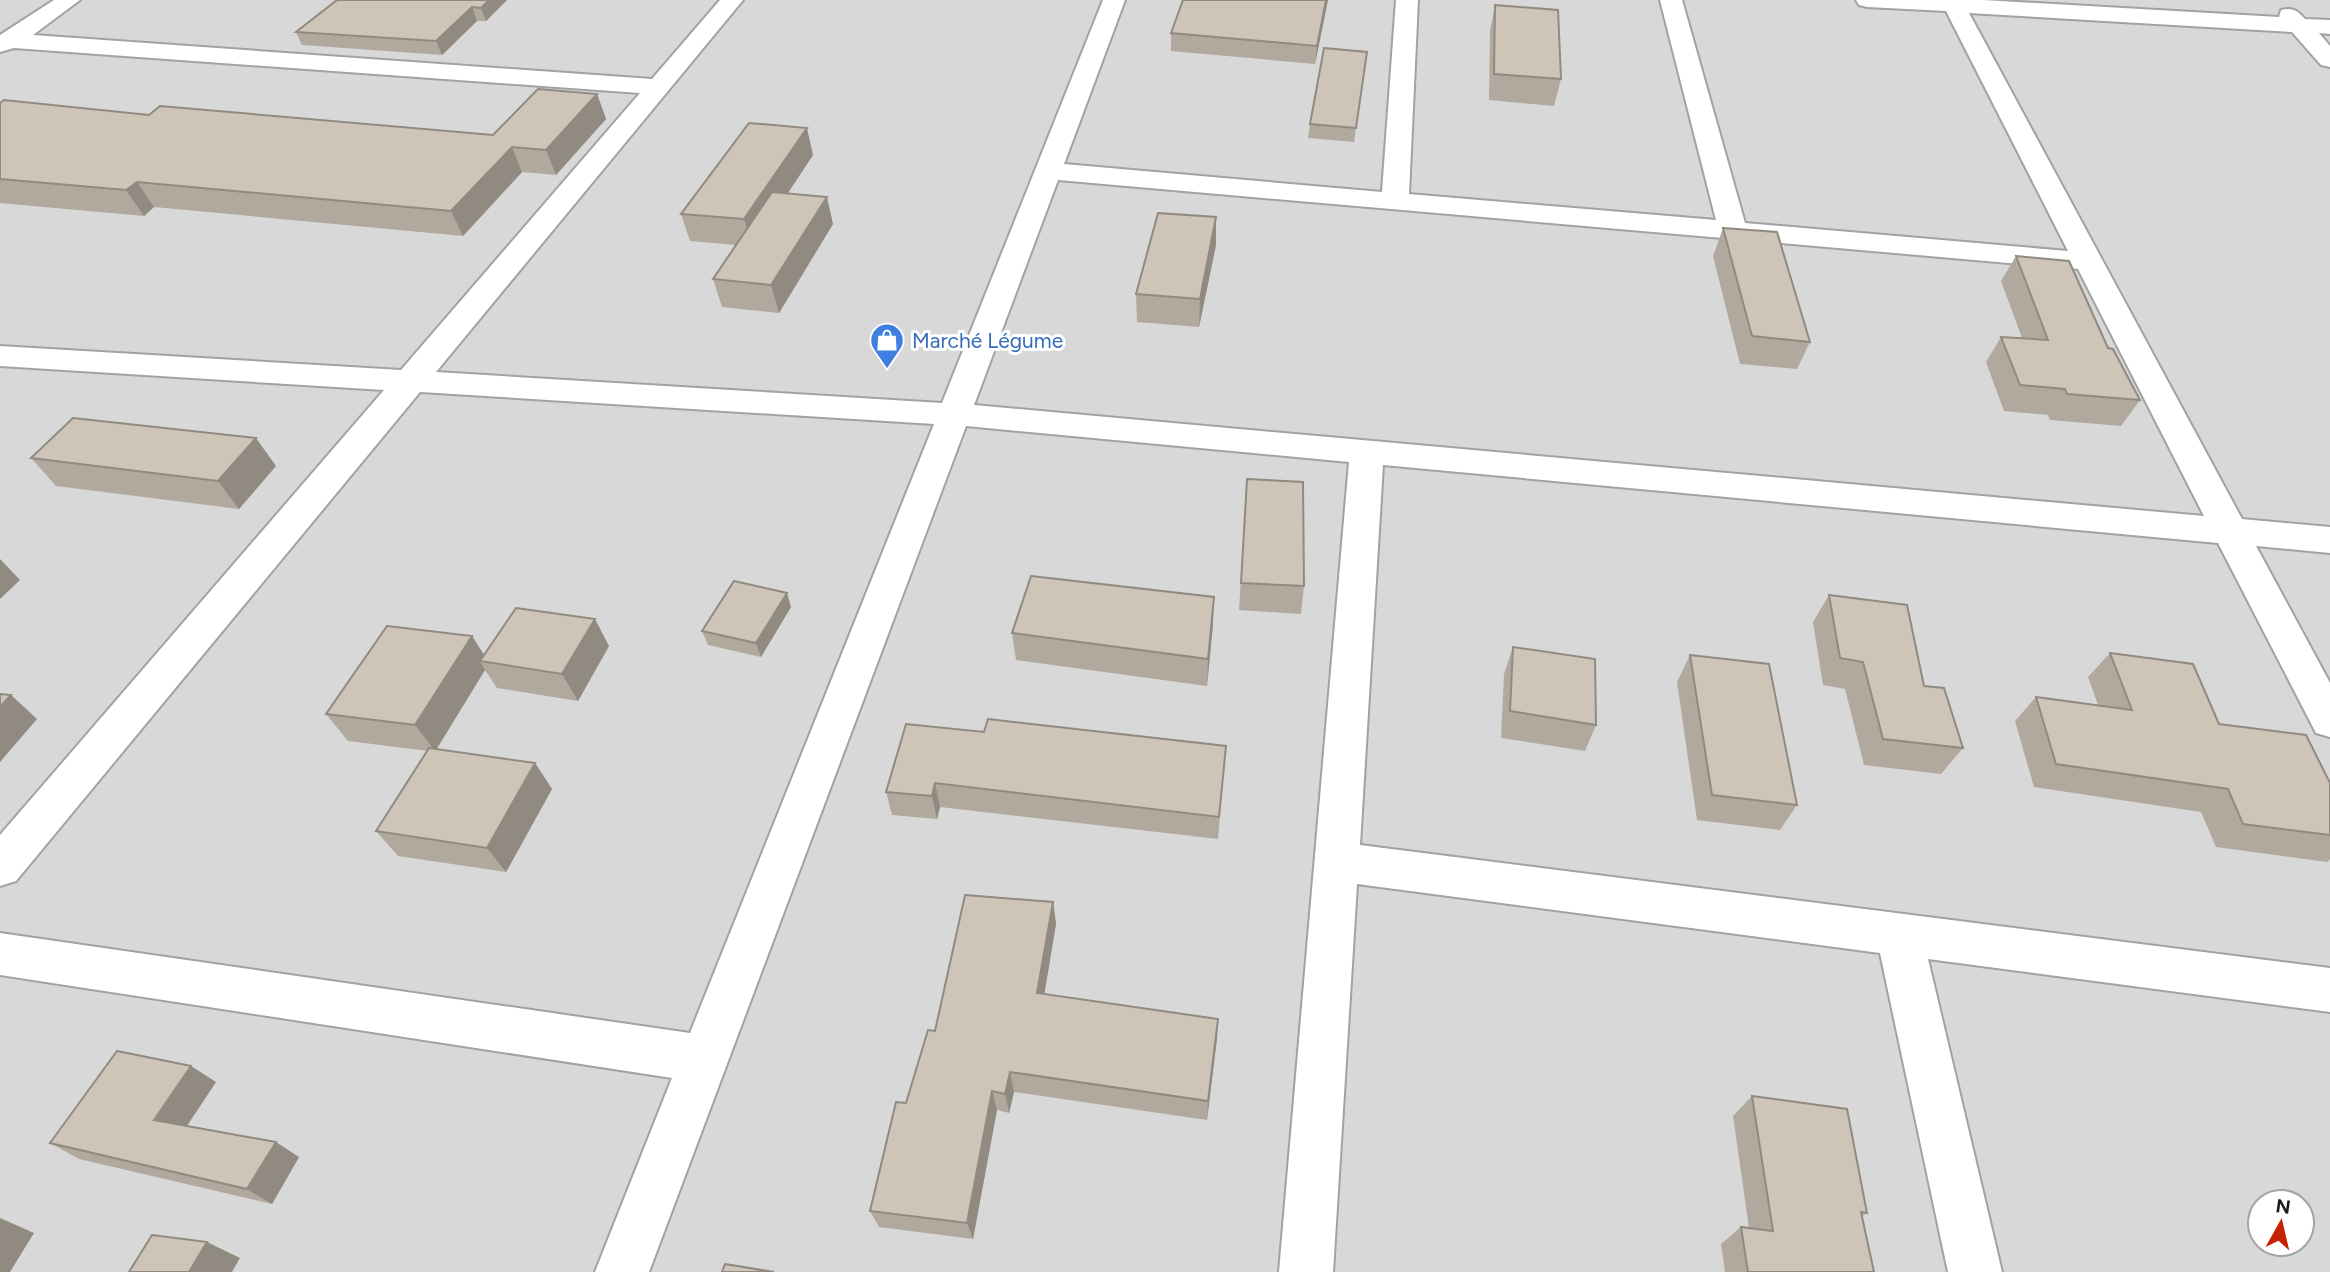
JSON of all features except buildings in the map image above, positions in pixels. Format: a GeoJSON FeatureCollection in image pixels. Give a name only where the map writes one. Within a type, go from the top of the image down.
{"type":"FeatureCollection","features":[{"type":"Feature","properties":{"kind":"street"},"geometry":{"type":"LineString","coordinates":[[4,43],[69,0]]}},
{"type":"Feature","properties":{"kind":"street"},"geometry":{"type":"LineString","coordinates":[[0,867],[732,0]]}},
{"type":"Feature","properties":{"kind":"street"},"geometry":{"type":"LineString","coordinates":[[622,1272],[1114,0]]}},
{"type":"Feature","properties":{"kind":"street"},"geometry":{"type":"LineString","coordinates":[[1395,201],[1407,0]]}},
{"type":"Feature","properties":{"kind":"street"},"geometry":{"type":"LineString","coordinates":[[1671,0],[1733,230]]}},
{"type":"Feature","properties":{"kind":"street"},"geometry":{"type":"LineString","coordinates":[[1867,0],[2330,27]]}},
{"type":"Feature","properties":{"kind":"street"},"geometry":{"type":"LineString","coordinates":[[2275,0],[2330,60]]}},
{"type":"Feature","properties":{"kind":"street"},"geometry":{"type":"LineString","coordinates":[[1952,3],[2330,721]]}},
{"type":"Feature","properties":{"kind":"street"},"geometry":{"type":"LineString","coordinates":[[4,43],[658,88]]}},
{"type":"Feature","properties":{"kind":"street"},"geometry":{"type":"LineString","coordinates":[[1048,171],[2088,261]]}},
{"type":"Feature","properties":{"kind":"street"},"geometry":{"type":"LineString","coordinates":[[0,356],[953,414],[2330,540]]}},
{"type":"Feature","properties":{"kind":"street"},"geometry":{"type":"LineString","coordinates":[[1306,1272],[1367,452]]}},
{"type":"Feature","properties":{"kind":"street"},"geometry":{"type":"LineString","coordinates":[[1337,862],[2330,990]]}},
{"type":"Feature","properties":{"kind":"street"},"geometry":{"type":"LineString","coordinates":[[1899,935],[1975,1272]]}},
{"type":"Feature","properties":{"kind":"street"},"geometry":{"type":"LineString","coordinates":[[0,954],[704,1059]]}},
{"type":"Feature","properties":{"kind":"shaded area"},"geometry":{"type":"Polygon","coordinates":[[[0,0],[2330,0],[2330,1272],[0,1272],[0,0]]]}},
{"type":"Feature","properties":{"kind":"place","name":"Marché Légume"},"geometry":{"type":"Point","coordinates":[887,370]}}]}
